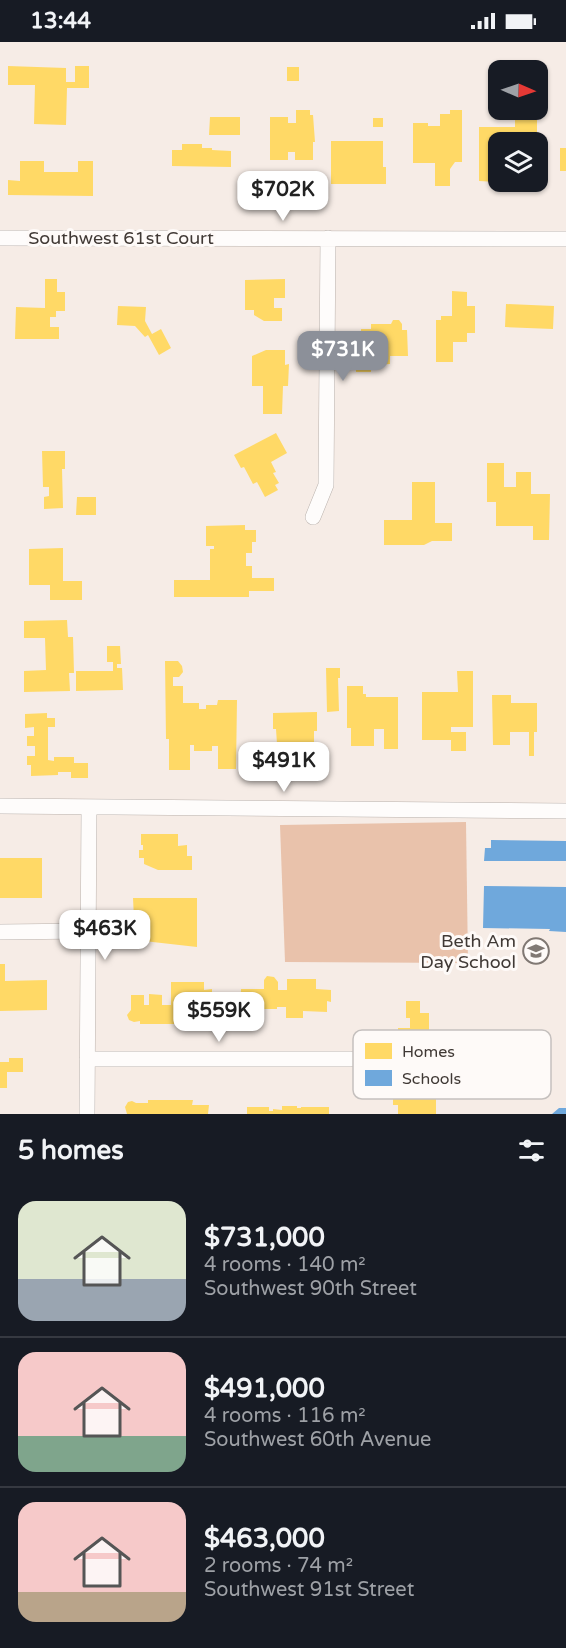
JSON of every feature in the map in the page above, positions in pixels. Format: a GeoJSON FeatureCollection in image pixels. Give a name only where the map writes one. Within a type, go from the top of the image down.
{"type":"FeatureCollection","features":[{"type":"Feature","properties":{"kind":"street","name":"Southwest 61st Court"},"geometry":{"type":"LineString","coordinates":[[0,238],[566,239]]}},
{"type":"Feature","properties":{"kind":"street"},"geometry":{"type":"LineString","coordinates":[[313,517],[326,485],[328,238]]}},
{"type":"Feature","properties":{"kind":"street"},"geometry":{"type":"LineString","coordinates":[[0,806],[566,811]]}},
{"type":"Feature","properties":{"kind":"street"},"geometry":{"type":"LineString","coordinates":[[87,1114],[89,808]]}},
{"type":"Feature","properties":{"kind":"street"},"geometry":{"type":"LineString","coordinates":[[0,932],[88,931]]}},
{"type":"Feature","properties":{"kind":"street"},"geometry":{"type":"LineString","coordinates":[[87,1059],[351,1059]]}},
{"type":"Feature","properties":{"kind":"shaded area"},"geometry":{"type":"Polygon","coordinates":[[[466,822],[468,963],[285,962],[280,825],[466,822]]]}},
{"type":"Feature","properties":{"kind":"building: Homes"},"geometry":{"type":"Polygon","coordinates":[[[8,66],[66,68],[66,82],[75,82],[75,66],[89,66],[89,88],[67,88],[66,125],[34,124],[35,85],[8,85],[8,66]]]}},
{"type":"Feature","properties":{"kind":"building: Homes"},"geometry":{"type":"Polygon","coordinates":[[[287,67],[299,67],[299,81],[287,81],[287,67]]]}},
{"type":"Feature","properties":{"kind":"building: Homes"},"geometry":{"type":"Polygon","coordinates":[[[296,110],[310,110],[310,115],[313,115],[315,142],[313,142],[313,160],[295,160],[295,152],[288,152],[288,160],[270,160],[270,117],[288,117],[288,123],[296,123],[296,110]]]}},
{"type":"Feature","properties":{"kind":"building: Homes"},"geometry":{"type":"Polygon","coordinates":[[[450,110],[462,110],[462,162],[455,162],[450,169],[450,186],[435,186],[435,163],[413,163],[413,123],[440,126],[440,114],[450,114],[450,110]]]}},
{"type":"Feature","properties":{"kind":"building: Homes"},"geometry":{"type":"Polygon","coordinates":[[[210,117],[240,117],[240,135],[209,135],[210,117]]]}},
{"type":"Feature","properties":{"kind":"building: Homes"},"geometry":{"type":"Polygon","coordinates":[[[373,118],[383,118],[383,127],[373,127],[373,118]]]}},
{"type":"Feature","properties":{"kind":"building: Homes"},"geometry":{"type":"Polygon","coordinates":[[[515,120],[537,120],[537,132],[488,132],[488,182],[479,181],[479,127],[515,127],[515,120]]]}},
{"type":"Feature","properties":{"kind":"building: Homes"},"geometry":{"type":"Polygon","coordinates":[[[331,141],[383,141],[383,167],[386,167],[386,184],[331,184],[331,141]]]}},
{"type":"Feature","properties":{"kind":"building: Homes"},"geometry":{"type":"Polygon","coordinates":[[[182,144],[202,144],[202,148],[231,151],[231,167],[172,166],[172,150],[182,150],[182,144]]]}},
{"type":"Feature","properties":{"kind":"building: Homes"},"geometry":{"type":"Polygon","coordinates":[[[560,148],[566,148],[566,171],[560,171],[560,148]]]}},
{"type":"Feature","properties":{"kind":"building: Homes"},"geometry":{"type":"Polygon","coordinates":[[[20,161],[44,161],[44,172],[78,172],[78,161],[93,161],[93,196],[8,195],[8,180],[20,181],[20,161]]]}},
{"type":"Feature","properties":{"kind":"building: Homes"},"geometry":{"type":"Polygon","coordinates":[[[45,279],[57,279],[57,292],[65,292],[65,311],[56,311],[56,317],[50,317],[50,327],[59,327],[59,339],[15,339],[16,307],[45,308],[45,279]]]}},
{"type":"Feature","properties":{"kind":"building: Homes"},"geometry":{"type":"Polygon","coordinates":[[[285,279],[285,298],[274,298],[274,308],[282,308],[282,321],[264,321],[254,315],[254,310],[245,310],[245,280],[285,279]]]}},
{"type":"Feature","properties":{"kind":"building: Homes"},"geometry":{"type":"Polygon","coordinates":[[[452,291],[467,292],[467,306],[475,306],[475,333],[467,333],[467,342],[453,342],[453,362],[436,362],[436,320],[441,320],[441,316],[452,316],[452,291]]]}},
{"type":"Feature","properties":{"kind":"building: Homes"},"geometry":{"type":"Polygon","coordinates":[[[506,304],[554,306],[553,329],[505,327],[506,304]]]}},
{"type":"Feature","properties":{"kind":"building: Homes"},"geometry":{"type":"Polygon","coordinates":[[[118,306],[146,307],[145,321],[152,334],[161,329],[171,348],[159,355],[148,335],[145,337],[135,326],[117,325],[118,306]]]}},
{"type":"Feature","properties":{"kind":"building: Homes"},"geometry":{"type":"Polygon","coordinates":[[[393,320],[399,320],[402,330],[407,330],[408,356],[390,356],[390,364],[371,365],[371,372],[356,372],[356,333],[361,333],[361,329],[371,329],[371,324],[391,324],[393,320]]]}},
{"type":"Feature","properties":{"kind":"building: Homes"},"geometry":{"type":"Polygon","coordinates":[[[266,350],[285,350],[285,365],[289,364],[288,386],[283,386],[282,414],[263,414],[263,386],[252,386],[252,356],[266,350]]]}},
{"type":"Feature","properties":{"kind":"building: Homes"},"geometry":{"type":"Polygon","coordinates":[[[276,433],[287,453],[271,462],[276,472],[273,473],[279,483],[275,485],[278,490],[265,497],[257,482],[253,484],[234,455],[276,433]]]}},
{"type":"Feature","properties":{"kind":"building: Homes"},"geometry":{"type":"Polygon","coordinates":[[[42,451],[65,451],[65,469],[62,469],[63,508],[44,509],[44,497],[49,496],[49,487],[43,487],[42,451]]]}},
{"type":"Feature","properties":{"kind":"building: Homes"},"geometry":{"type":"Polygon","coordinates":[[[487,463],[504,463],[504,487],[516,487],[516,472],[531,472],[531,494],[550,494],[549,540],[533,540],[533,526],[496,526],[496,502],[487,502],[487,463]]]}},
{"type":"Feature","properties":{"kind":"building: Homes"},"geometry":{"type":"Polygon","coordinates":[[[412,482],[435,482],[435,523],[452,523],[452,541],[432,541],[424,545],[384,545],[384,520],[412,520],[412,482]]]}},
{"type":"Feature","properties":{"kind":"building: Homes"},"geometry":{"type":"Polygon","coordinates":[[[77,497],[96,497],[96,515],[76,515],[77,497]]]}},
{"type":"Feature","properties":{"kind":"building: Homes"},"geometry":{"type":"Polygon","coordinates":[[[245,525],[245,530],[256,530],[256,542],[252,542],[252,553],[246,553],[246,566],[252,566],[252,578],[274,578],[274,591],[249,591],[249,597],[174,597],[174,580],[210,580],[210,549],[214,549],[214,546],[206,546],[206,526],[245,525]]]}},
{"type":"Feature","properties":{"kind":"building: Homes"},"geometry":{"type":"Polygon","coordinates":[[[63,548],[63,581],[82,581],[82,600],[50,600],[50,585],[29,585],[29,549],[63,548]]]}},
{"type":"Feature","properties":{"kind":"building: Homes"},"geometry":{"type":"Polygon","coordinates":[[[67,620],[68,637],[73,637],[74,673],[69,673],[70,691],[24,692],[24,671],[46,670],[45,638],[24,638],[24,621],[67,620]]]}},
{"type":"Feature","properties":{"kind":"building: Homes"},"geometry":{"type":"Polygon","coordinates":[[[107,646],[120,646],[121,664],[117,664],[117,668],[122,668],[123,690],[76,691],[76,671],[113,671],[113,662],[107,662],[107,646]]]}},
{"type":"Feature","properties":{"kind":"building: Homes"},"geometry":{"type":"Polygon","coordinates":[[[165,661],[178,661],[182,666],[183,672],[179,677],[173,677],[173,686],[183,686],[183,703],[199,703],[199,709],[206,709],[206,705],[217,705],[218,700],[237,700],[236,769],[218,769],[218,746],[212,746],[212,751],[194,751],[194,745],[190,745],[190,770],[169,770],[169,739],[166,739],[165,661]]]}},
{"type":"Feature","properties":{"kind":"building: Homes"},"geometry":{"type":"Polygon","coordinates":[[[326,668],[340,668],[339,711],[327,712],[326,668]]]}},
{"type":"Feature","properties":{"kind":"building: Homes"},"geometry":{"type":"Polygon","coordinates":[[[457,671],[473,671],[473,727],[451,727],[451,732],[466,732],[466,751],[451,751],[451,740],[422,740],[422,692],[458,692],[457,671]]]}},
{"type":"Feature","properties":{"kind":"building: Homes"},"geometry":{"type":"Polygon","coordinates":[[[347,686],[363,686],[363,694],[366,694],[366,697],[398,697],[398,749],[384,749],[384,729],[374,729],[374,746],[351,746],[351,728],[347,728],[347,686]]]}},
{"type":"Feature","properties":{"kind":"building: Homes"},"geometry":{"type":"Polygon","coordinates":[[[492,695],[511,695],[511,703],[537,703],[534,756],[529,756],[529,732],[510,732],[510,745],[493,745],[492,695]]]}},
{"type":"Feature","properties":{"kind":"building: Homes"},"geometry":{"type":"Polygon","coordinates":[[[317,712],[314,744],[277,744],[276,729],[273,729],[273,713],[317,712]]]}},
{"type":"Feature","properties":{"kind":"building: Homes"},"geometry":{"type":"Polygon","coordinates":[[[47,713],[47,718],[55,718],[55,727],[48,727],[48,760],[54,761],[54,757],[74,757],[74,763],[88,763],[88,778],[71,778],[71,772],[31,776],[31,765],[27,765],[27,756],[35,756],[35,746],[27,746],[27,736],[34,736],[34,727],[25,728],[25,714],[47,713]]]}},
{"type":"Feature","properties":{"kind":"building: Homes"},"geometry":{"type":"Polygon","coordinates":[[[141,834],[178,834],[178,846],[187,845],[187,856],[192,856],[192,870],[158,870],[144,864],[144,858],[139,858],[139,850],[143,850],[141,834]]]}},
{"type":"Feature","properties":{"kind":"building: Homes"},"geometry":{"type":"Polygon","coordinates":[[[0,858],[42,858],[42,898],[0,898],[0,858]]]}},
{"type":"Feature","properties":{"kind":"building: Homes"},"geometry":{"type":"Polygon","coordinates":[[[133,898],[197,898],[197,947],[135,940],[133,898]]]}},
{"type":"Feature","properties":{"kind":"building: Homes"},"geometry":{"type":"Polygon","coordinates":[[[0,964],[5,964],[5,981],[47,980],[47,1010],[0,1011],[0,964]]]}},
{"type":"Feature","properties":{"kind":"building: Homes"},"geometry":{"type":"Polygon","coordinates":[[[267,976],[274,977],[278,982],[278,990],[287,990],[287,979],[316,979],[316,989],[331,990],[331,1002],[327,1001],[327,1012],[303,1011],[303,1018],[286,1018],[286,1007],[277,1007],[277,1009],[257,1009],[256,1017],[240,1017],[241,989],[264,989],[264,980],[267,976]]]}},
{"type":"Feature","properties":{"kind":"building: Homes"},"geometry":{"type":"Polygon","coordinates":[[[171,982],[204,982],[204,990],[212,989],[212,1020],[195,1020],[195,1024],[140,1024],[140,1021],[129,1020],[127,1015],[131,1010],[131,995],[144,995],[144,1005],[149,1005],[149,994],[162,995],[162,1005],[171,1005],[171,982]]]}},
{"type":"Feature","properties":{"kind":"building: Homes"},"geometry":{"type":"Polygon","coordinates":[[[406,1001],[420,1001],[420,1013],[429,1013],[429,1030],[398,1030],[398,1028],[410,1028],[410,1018],[406,1018],[406,1001]]]}},
{"type":"Feature","properties":{"kind":"building: Homes"},"geometry":{"type":"Polygon","coordinates":[[[9,1058],[23,1058],[23,1072],[7,1072],[7,1088],[0,1088],[0,1062],[9,1062],[9,1058]]]}},
{"type":"Feature","properties":{"kind":"building: Homes"},"geometry":{"type":"Polygon","coordinates":[[[393,1099],[436,1099],[436,1114],[398,1114],[398,1105],[393,1105],[393,1099]]]}},
{"type":"Feature","properties":{"kind":"building: Homes"},"geometry":{"type":"Polygon","coordinates":[[[148,1100],[193,1100],[192,1105],[209,1105],[208,1114],[127,1114],[125,1107],[128,1102],[148,1103],[148,1100]]]}},
{"type":"Feature","properties":{"kind":"building: Homes"},"geometry":{"type":"Polygon","coordinates":[[[282,1106],[329,1107],[329,1114],[247,1114],[247,1107],[269,1107],[269,1111],[273,1111],[273,1109],[282,1110],[282,1106]]]}},
{"type":"Feature","properties":{"kind":"building: Schools"},"geometry":{"type":"Polygon","coordinates":[[[491,840],[566,841],[566,861],[484,861],[485,848],[491,848],[491,840]]]}},
{"type":"Feature","properties":{"kind":"building: Schools"},"geometry":{"type":"Polygon","coordinates":[[[484,886],[566,887],[566,932],[549,931],[550,929],[483,928],[484,886]]]}},
{"type":"Feature","properties":{"kind":"building: Schools"},"geometry":{"type":"Polygon","coordinates":[[[559,1108],[566,1108],[566,1114],[552,1114],[559,1108]]]}},
{"type":"Feature","properties":{"kind":"place","name":"Beth Am Day School"},"geometry":{"type":"Point","coordinates":[536,951]}}]}
